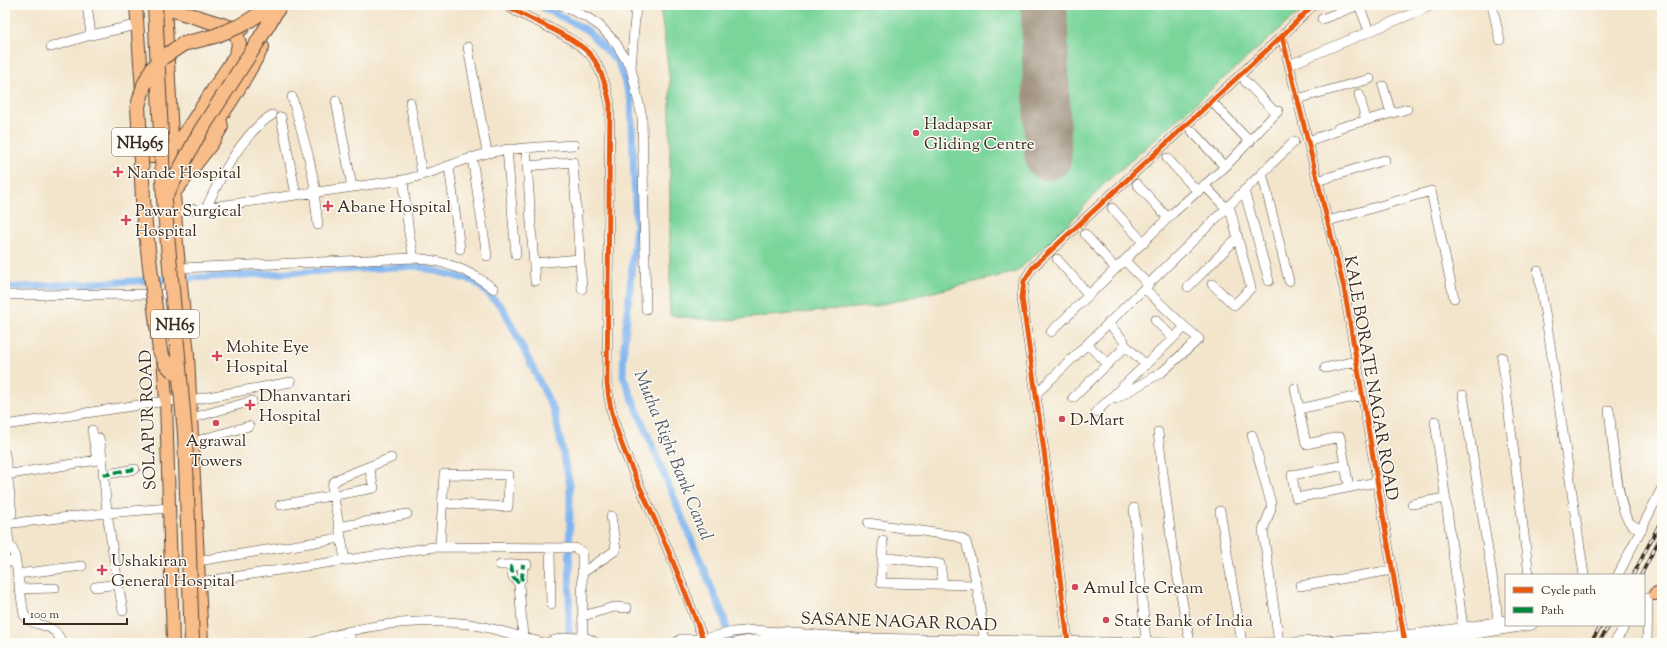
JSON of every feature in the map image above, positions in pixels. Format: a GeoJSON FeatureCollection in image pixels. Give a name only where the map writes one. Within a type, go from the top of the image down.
{"type":"FeatureCollection","features":[{"type":"Feature","properties":{"kind":"highway","name":"NH65"},"geometry":{"type":"LineString","coordinates":[[146,5],[156,200],[173,371],[183,643]]}},
{"type":"Feature","properties":{"kind":"highway"},"geometry":{"type":"LineString","coordinates":[[172,156],[161,6],[235,29],[244,27],[254,20],[264,5]]}},
{"type":"Feature","properties":{"kind":"highway","name":"NH965"},"geometry":{"type":"LineString","coordinates":[[173,371],[166,364],[160,351],[144,216],[138,106],[144,85],[152,69],[162,58],[183,44],[214,36],[242,25],[264,11],[268,5]]}},
{"type":"Feature","properties":{"kind":"highway","name":"NH965"},"geometry":{"type":"LineString","coordinates":[[169,196],[187,153],[280,5]]}},
{"type":"Feature","properties":{"kind":"highway","name":"NH965"},"geometry":{"type":"LineString","coordinates":[[182,138],[196,135],[209,128],[219,117],[287,5]]}},
{"type":"Feature","properties":{"kind":"highway","name":"NH65"},"geometry":{"type":"LineString","coordinates":[[161,6],[169,196],[185,434],[192,643]]}},
{"type":"Feature","properties":{"kind":"highway"},"geometry":{"type":"LineString","coordinates":[[172,156],[182,138],[237,54],[238,44],[235,29]]}},
{"type":"Feature","properties":{"kind":"highway"},"geometry":{"type":"LineString","coordinates":[[169,196],[212,142],[222,127],[219,117]]}},
{"type":"Feature","properties":{"kind":"highway"},"geometry":{"type":"LineString","coordinates":[[146,156],[172,156]]}},
{"type":"Feature","properties":{"kind":"main road","name":"SOLAPUR ROAD"},"geometry":{"type":"LineString","coordinates":[[136,5],[149,199],[159,291],[166,401],[173,643]]}},
{"type":"Feature","properties":{"kind":"main road"},"geometry":{"type":"LineString","coordinates":[[172,156],[169,196],[175,212],[188,355],[202,643]]}},
{"type":"Feature","properties":{"kind":"street"},"geometry":{"type":"LineString","coordinates":[[87,5],[91,35]]}},
{"type":"Feature","properties":{"kind":"street"},"geometry":{"type":"LineString","coordinates":[[505,5],[581,45],[595,60],[605,82],[610,104],[608,402],[624,450],[680,577],[703,640]]}},
{"type":"Feature","properties":{"kind":"street"},"geometry":{"type":"LineString","coordinates":[[561,5],[588,18],[600,26],[615,42],[632,68]]}},
{"type":"Feature","properties":{"kind":"street"},"geometry":{"type":"LineString","coordinates":[[636,5],[632,68],[642,117],[646,309]]}},
{"type":"Feature","properties":{"kind":"street"},"geometry":{"type":"LineString","coordinates":[[1068,642],[1022,298],[1024,281],[1033,267],[1282,36],[1313,5]]}},
{"type":"Feature","properties":{"kind":"street"},"geometry":{"type":"LineString","coordinates":[[1322,19],[1359,5],[1369,31]]}},
{"type":"Feature","properties":{"kind":"street"},"geometry":{"type":"LineString","coordinates":[[1289,65],[1433,5]]}},
{"type":"Feature","properties":{"kind":"street"},"geometry":{"type":"LineString","coordinates":[[1492,5],[1500,40]]}},
{"type":"Feature","properties":{"kind":"street"},"geometry":{"type":"LineString","coordinates":[[50,47],[91,35],[137,25]]}},
{"type":"Feature","properties":{"kind":"street","name":"KALE BORATE NAGAR ROAD"},"geometry":{"type":"LineString","coordinates":[[1282,36],[1344,288],[1403,641]]}},
{"type":"Feature","properties":{"kind":"street"},"geometry":{"type":"LineString","coordinates":[[468,46],[487,153]]}},
{"type":"Feature","properties":{"kind":"street"},"geometry":{"type":"LineString","coordinates":[[1297,99],[1370,79]]}},
{"type":"Feature","properties":{"kind":"street"},"geometry":{"type":"LineString","coordinates":[[1052,332],[1168,218],[1225,167],[1277,112],[1245,81]]}},
{"type":"Feature","properties":{"kind":"street"},"geometry":{"type":"LineString","coordinates":[[1383,86],[1391,113]]}},
{"type":"Feature","properties":{"kind":"street"},"geometry":{"type":"LineString","coordinates":[[1359,94],[1366,120]]}},
{"type":"Feature","properties":{"kind":"street"},"geometry":{"type":"LineString","coordinates":[[292,97],[308,154],[315,192],[318,225]]}},
{"type":"Feature","properties":{"kind":"street"},"geometry":{"type":"LineString","coordinates":[[336,101],[352,187]]}},
{"type":"Feature","properties":{"kind":"street"},"geometry":{"type":"LineString","coordinates":[[410,102],[422,175]]}},
{"type":"Feature","properties":{"kind":"street"},"geometry":{"type":"LineString","coordinates":[[1217,106],[1250,142]]}},
{"type":"Feature","properties":{"kind":"street"},"geometry":{"type":"LineString","coordinates":[[1308,141],[1337,131],[1338,128],[1408,109]]}},
{"type":"Feature","properties":{"kind":"street"},"geometry":{"type":"LineString","coordinates":[[206,208],[221,176],[246,140],[265,120],[277,116],[296,195]]}},
{"type":"Feature","properties":{"kind":"street"},"geometry":{"type":"LineString","coordinates":[[1192,131],[1225,167]]}},
{"type":"Feature","properties":{"kind":"street"},"geometry":{"type":"LineString","coordinates":[[1036,394],[1294,142]]}},
{"type":"Feature","properties":{"kind":"street"},"geometry":{"type":"LineString","coordinates":[[175,212],[403,180],[422,175],[472,157],[507,149],[574,145]]}},
{"type":"Feature","properties":{"kind":"street"},"geometry":{"type":"LineString","coordinates":[[526,148],[535,281]]}},
{"type":"Feature","properties":{"kind":"street"},"geometry":{"type":"LineString","coordinates":[[507,149],[516,255]]}},
{"type":"Feature","properties":{"kind":"street"},"geometry":{"type":"LineString","coordinates":[[472,157],[487,256]]}},
{"type":"Feature","properties":{"kind":"street"},"geometry":{"type":"LineString","coordinates":[[1167,158],[1201,188],[1227,207],[1238,237],[1250,288],[1234,305],[1212,284]]}},
{"type":"Feature","properties":{"kind":"street"},"geometry":{"type":"LineString","coordinates":[[1317,181],[1384,160]]}},
{"type":"Feature","properties":{"kind":"street"},"geometry":{"type":"LineString","coordinates":[[527,166],[573,162],[582,289]]}},
{"type":"Feature","properties":{"kind":"street"},"geometry":{"type":"LineString","coordinates":[[449,166],[460,249]]}},
{"type":"Feature","properties":{"kind":"street"},"geometry":{"type":"LineString","coordinates":[[1262,173],[1289,281]]}},
{"type":"Feature","properties":{"kind":"street"},"geometry":{"type":"LineString","coordinates":[[403,180],[409,234],[414,258]]}},
{"type":"Feature","properties":{"kind":"street"},"geometry":{"type":"LineString","coordinates":[[1137,184],[1168,218]]}},
{"type":"Feature","properties":{"kind":"street"},"geometry":{"type":"LineString","coordinates":[[1244,190],[1269,281]]}},
{"type":"Feature","properties":{"kind":"street"},"geometry":{"type":"LineString","coordinates":[[1328,221],[1431,191],[1454,298]]}},
{"type":"Feature","properties":{"kind":"street"},"geometry":{"type":"LineString","coordinates":[[1112,208],[1144,243]]}},
{"type":"Feature","properties":{"kind":"street"},"geometry":{"type":"LineString","coordinates":[[1085,234],[1116,269]]}},
{"type":"Feature","properties":{"kind":"street"},"geometry":{"type":"LineString","coordinates":[[1188,287],[1238,237]]}},
{"type":"Feature","properties":{"kind":"street"},"geometry":{"type":"LineString","coordinates":[[5,295],[159,291],[181,280],[414,258],[428,259],[466,271],[494,289]]}},
{"type":"Feature","properties":{"kind":"street"},"geometry":{"type":"LineString","coordinates":[[534,263],[580,259]]}},
{"type":"Feature","properties":{"kind":"street"},"geometry":{"type":"LineString","coordinates":[[1057,259],[1089,295]]}},
{"type":"Feature","properties":{"kind":"street"},"geometry":{"type":"LineString","coordinates":[[1106,403],[1162,372],[1183,355],[1199,339],[1185,327],[1124,261]]}},
{"type":"Feature","properties":{"kind":"street"},"geometry":{"type":"LineString","coordinates":[[1538,271],[1584,574]]}},
{"type":"Feature","properties":{"kind":"street"},"geometry":{"type":"LineString","coordinates":[[1155,320],[1173,338]]}},
{"type":"Feature","properties":{"kind":"street"},"geometry":{"type":"LineString","coordinates":[[1108,323],[1124,341],[1125,345],[1146,365]]}},
{"type":"Feature","properties":{"kind":"street"},"geometry":{"type":"LineString","coordinates":[[1096,412],[1185,327]]}},
{"type":"Feature","properties":{"kind":"street"},"geometry":{"type":"LineString","coordinates":[[1087,344],[1108,364]]}},
{"type":"Feature","properties":{"kind":"street"},"geometry":{"type":"LineString","coordinates":[[1073,398],[1124,348],[1125,345]]}},
{"type":"Feature","properties":{"kind":"street"},"geometry":{"type":"LineString","coordinates":[[1502,357],[1529,574]]}},
{"type":"Feature","properties":{"kind":"street"},"geometry":{"type":"LineString","coordinates":[[1325,368],[1357,361]]}},
{"type":"Feature","properties":{"kind":"street"},"geometry":{"type":"LineString","coordinates":[[5,425],[166,401],[191,400],[291,382]]}},
{"type":"Feature","properties":{"kind":"street"},"geometry":{"type":"LineString","coordinates":[[1295,388],[1306,444],[1340,437],[1349,488]]}},
{"type":"Feature","properties":{"kind":"street"},"geometry":{"type":"LineString","coordinates":[[1299,409],[1362,395]]}},
{"type":"Feature","properties":{"kind":"street"},"geometry":{"type":"LineString","coordinates":[[1249,643],[1367,640],[1421,642],[1450,640],[1502,621],[1495,594],[1463,395]]}},
{"type":"Feature","properties":{"kind":"street"},"geometry":{"type":"LineString","coordinates":[[192,418],[252,401]]}},
{"type":"Feature","properties":{"kind":"street"},"geometry":{"type":"LineString","coordinates":[[1609,410],[1620,495],[1625,515],[1631,524],[1642,529]]}},
{"type":"Feature","properties":{"kind":"street"},"geometry":{"type":"LineString","coordinates":[[1435,421],[1466,635]]}},
{"type":"Feature","properties":{"kind":"street"},"geometry":{"type":"LineString","coordinates":[[193,442],[249,426]]}},
{"type":"Feature","properties":{"kind":"street"},"geometry":{"type":"LineString","coordinates":[[6,475],[96,460],[92,430]]}},
{"type":"Feature","properties":{"kind":"street"},"geometry":{"type":"LineString","coordinates":[[1158,432],[1172,546],[1190,643]]}},
{"type":"Feature","properties":{"kind":"street"},"geometry":{"type":"LineString","coordinates":[[1252,435],[1272,509],[1263,530],[1279,642]]}},
{"type":"Feature","properties":{"kind":"street"},"geometry":{"type":"LineString","coordinates":[[99,438],[103,458],[103,475],[107,513],[123,611]]}},
{"type":"Feature","properties":{"kind":"street"},"geometry":{"type":"LineString","coordinates":[[5,454],[6,475],[13,523],[13,550]]}},
{"type":"Feature","properties":{"kind":"street"},"geometry":{"type":"LineString","coordinates":[[345,560],[332,486],[334,482],[391,458]]}},
{"type":"Feature","properties":{"kind":"street"},"geometry":{"type":"LineString","coordinates":[[1345,465],[1292,475],[1296,498],[1377,482]]}},
{"type":"Feature","properties":{"kind":"street"},"geometry":{"type":"LineString","coordinates":[[280,505],[374,488],[369,467]]}},
{"type":"Feature","properties":{"kind":"street"},"geometry":{"type":"LineString","coordinates":[[103,475],[135,469]]}},
{"type":"Feature","properties":{"kind":"street"},"geometry":{"type":"LineString","coordinates":[[440,547],[444,474],[509,475],[508,507],[443,503]]}},
{"type":"Feature","properties":{"kind":"street"},"geometry":{"type":"LineString","coordinates":[[1619,574],[1662,488]]}},
{"type":"Feature","properties":{"kind":"street"},"geometry":{"type":"LineString","coordinates":[[1412,504],[1445,498]]}},
{"type":"Feature","properties":{"kind":"street"},"geometry":{"type":"LineString","coordinates":[[5,506],[9,544],[13,550],[16,563],[22,610],[27,618],[49,627],[59,636],[62,643]]}},
{"type":"Feature","properties":{"kind":"street"},"geometry":{"type":"LineString","coordinates":[[13,523],[169,508]]}},
{"type":"Feature","properties":{"kind":"street"},"geometry":{"type":"LineString","coordinates":[[1134,508],[1146,642]]}},
{"type":"Feature","properties":{"kind":"street"},"geometry":{"type":"LineString","coordinates":[[1220,511],[1242,643]]}},
{"type":"Feature","properties":{"kind":"street"},"geometry":{"type":"LineString","coordinates":[[339,527],[406,514]]}},
{"type":"Feature","properties":{"kind":"street"},"geometry":{"type":"LineString","coordinates":[[582,573],[616,550],[611,516]]}},
{"type":"Feature","properties":{"kind":"street"},"geometry":{"type":"LineString","coordinates":[[868,523],[961,538],[966,542],[977,585],[985,641]]}},
{"type":"Feature","properties":{"kind":"street"},"geometry":{"type":"LineString","coordinates":[[198,561],[341,538]]}},
{"type":"Feature","properties":{"kind":"street"},"geometry":{"type":"LineString","coordinates":[[883,541],[881,583],[977,585]]}},
{"type":"Feature","properties":{"kind":"street"},"geometry":{"type":"LineString","coordinates":[[199,582],[440,547],[575,548],[582,552],[583,616],[580,639]]}},
{"type":"Feature","properties":{"kind":"street"},"geometry":{"type":"LineString","coordinates":[[550,548],[551,605]]}},
{"type":"Feature","properties":{"kind":"street"},"geometry":{"type":"LineString","coordinates":[[882,557],[940,564],[943,584]]}},
{"type":"Feature","properties":{"kind":"street"},"geometry":{"type":"LineString","coordinates":[[5,562],[16,563]]}},
{"type":"Feature","properties":{"kind":"street"},"geometry":{"type":"LineString","coordinates":[[500,565],[519,563],[522,578],[519,583],[523,638]]}},
{"type":"Feature","properties":{"kind":"street"},"geometry":{"type":"LineString","coordinates":[[17,574],[82,566]]}},
{"type":"Feature","properties":{"kind":"street"},"geometry":{"type":"LineString","coordinates":[[1300,586],[1392,570]]}},
{"type":"Feature","properties":{"kind":"street"},"geometry":{"type":"LineString","coordinates":[[96,587],[118,584]]}},
{"type":"Feature","properties":{"kind":"street"},"geometry":{"type":"LineString","coordinates":[[20,589],[55,588]]}},
{"type":"Feature","properties":{"kind":"street"},"geometry":{"type":"LineString","coordinates":[[1647,643],[1654,596]]}},
{"type":"Feature","properties":{"kind":"street"},"geometry":{"type":"LineString","coordinates":[[583,616],[614,607],[627,608]]}},
{"type":"Feature","properties":{"kind":"street"},"geometry":{"type":"LineString","coordinates":[[317,642],[349,631],[434,620],[469,624],[545,643],[559,638],[592,640],[596,643]]}},
{"type":"Feature","properties":{"kind":"street"},"geometry":{"type":"LineString","coordinates":[[1403,641],[1466,635],[1483,638],[1528,626]]}},
{"type":"Feature","properties":{"kind":"street"},"geometry":{"type":"LineString","coordinates":[[1614,643],[1625,626]]}},
{"type":"Feature","properties":{"kind":"street","name":"SASANE NAGAR ROAD"},"geometry":{"type":"LineString","coordinates":[[676,643],[681,639],[703,640],[733,632],[754,630],[812,643]]}},
{"type":"Feature","properties":{"kind":"street"},"geometry":{"type":"LineString","coordinates":[[349,631],[351,643]]}},
{"type":"Feature","properties":{"kind":"street","name":"SASANE NAGAR ROAD"},"geometry":{"type":"LineString","coordinates":[[736,643],[757,641],[830,640],[1171,643]]}},
{"type":"Feature","properties":{"kind":"green space","name":"Hadapsar Gliding Centre"},"geometry":{"type":"Polygon","coordinates":[[[660,5],[1307,5],[1103,185],[1063,230],[1016,272],[875,306],[717,321],[670,315],[670,82],[660,5]]]}},
{"type":"Feature","properties":{"kind":"waterway","name":"Mutha Right Bank Canal"},"geometry":{"type":"LineString","coordinates":[[538,5],[587,30],[618,62],[631,100],[636,226],[624,347],[623,376],[723,615],[731,643]]}},
{"type":"Feature","properties":{"kind":"waterway"},"geometry":{"type":"LineString","coordinates":[[5,288],[417,266],[474,281],[503,308],[554,411],[570,485],[569,643]]}},
{"type":"Feature","properties":{"kind":"runway"},"geometry":{"type":"LineString","coordinates":[[1044,5],[1048,157]]}},
{"type":"Feature","properties":{"kind":"railway"},"geometry":{"type":"LineString","coordinates":[[1634,574],[1662,519]]}},
{"type":"Feature","properties":{"kind":"railway"},"geometry":{"type":"LineString","coordinates":[[1642,574],[1662,534]]}},
{"type":"Feature","properties":{"kind":"railway"},"geometry":{"type":"LineString","coordinates":[[1590,643],[1601,626]]}},
{"type":"Feature","properties":{"kind":"railway"},"geometry":{"type":"LineString","coordinates":[[1598,643],[1609,626]]}},
{"type":"Feature","properties":{"kind":"marked path"},"geometry":{"type":"LineString","coordinates":[[103,475],[135,469]]}},
{"type":"Feature","properties":{"kind":"marked path"},"geometry":{"type":"LineString","coordinates":[[511,565],[513,577],[519,583],[522,578],[523,564]]}},
{"type":"Feature","properties":{"kind":"cycle path"},"geometry":{"type":"LineString","coordinates":[[505,5],[567,37],[579,45],[595,61],[608,93],[610,104],[607,383],[609,401],[613,418],[625,452],[661,533],[703,639]]}},
{"type":"Feature","properties":{"kind":"cycle path"},"geometry":{"type":"LineString","coordinates":[[1068,642],[1044,451],[1022,298],[1024,281],[1033,267],[1282,36],[1313,5]]}},
{"type":"Feature","properties":{"kind":"cycle path"},"geometry":{"type":"LineString","coordinates":[[1282,36],[1344,288],[1405,643]]}},
{"type":"Feature","properties":{"kind":"place","name":"Hadapsar Gliding Centre"},"geometry":{"type":"Point","coordinates":[916,133]}},
{"type":"Feature","properties":{"kind":"place","name":"Nande Hospital"},"geometry":{"type":"Point","coordinates":[118,172]}},
{"type":"Feature","properties":{"kind":"place","name":"Abane Hospital"},"geometry":{"type":"Point","coordinates":[328,206]}},
{"type":"Feature","properties":{"kind":"place","name":"Pawar Surgical Hospital"},"geometry":{"type":"Point","coordinates":[126,220]}},
{"type":"Feature","properties":{"kind":"place","name":"Mohite Eye Hospital"},"geometry":{"type":"Point","coordinates":[217,356]}},
{"type":"Feature","properties":{"kind":"place","name":"Dhanvantari Hospital"},"geometry":{"type":"Point","coordinates":[250,405]}},
{"type":"Feature","properties":{"kind":"place","name":"D-Mart"},"geometry":{"type":"Point","coordinates":[1062,419]}},
{"type":"Feature","properties":{"kind":"place","name":"Agrawal Towers"},"geometry":{"type":"Point","coordinates":[216,423]}},
{"type":"Feature","properties":{"kind":"place","name":"Ushakiran General Hospital"},"geometry":{"type":"Point","coordinates":[102,570]}},
{"type":"Feature","properties":{"kind":"place","name":"Amul Ice Cream"},"geometry":{"type":"Point","coordinates":[1075,587]}},
{"type":"Feature","properties":{"kind":"place","name":"State Bank of India"},"geometry":{"type":"Point","coordinates":[1106,620]}}]}
